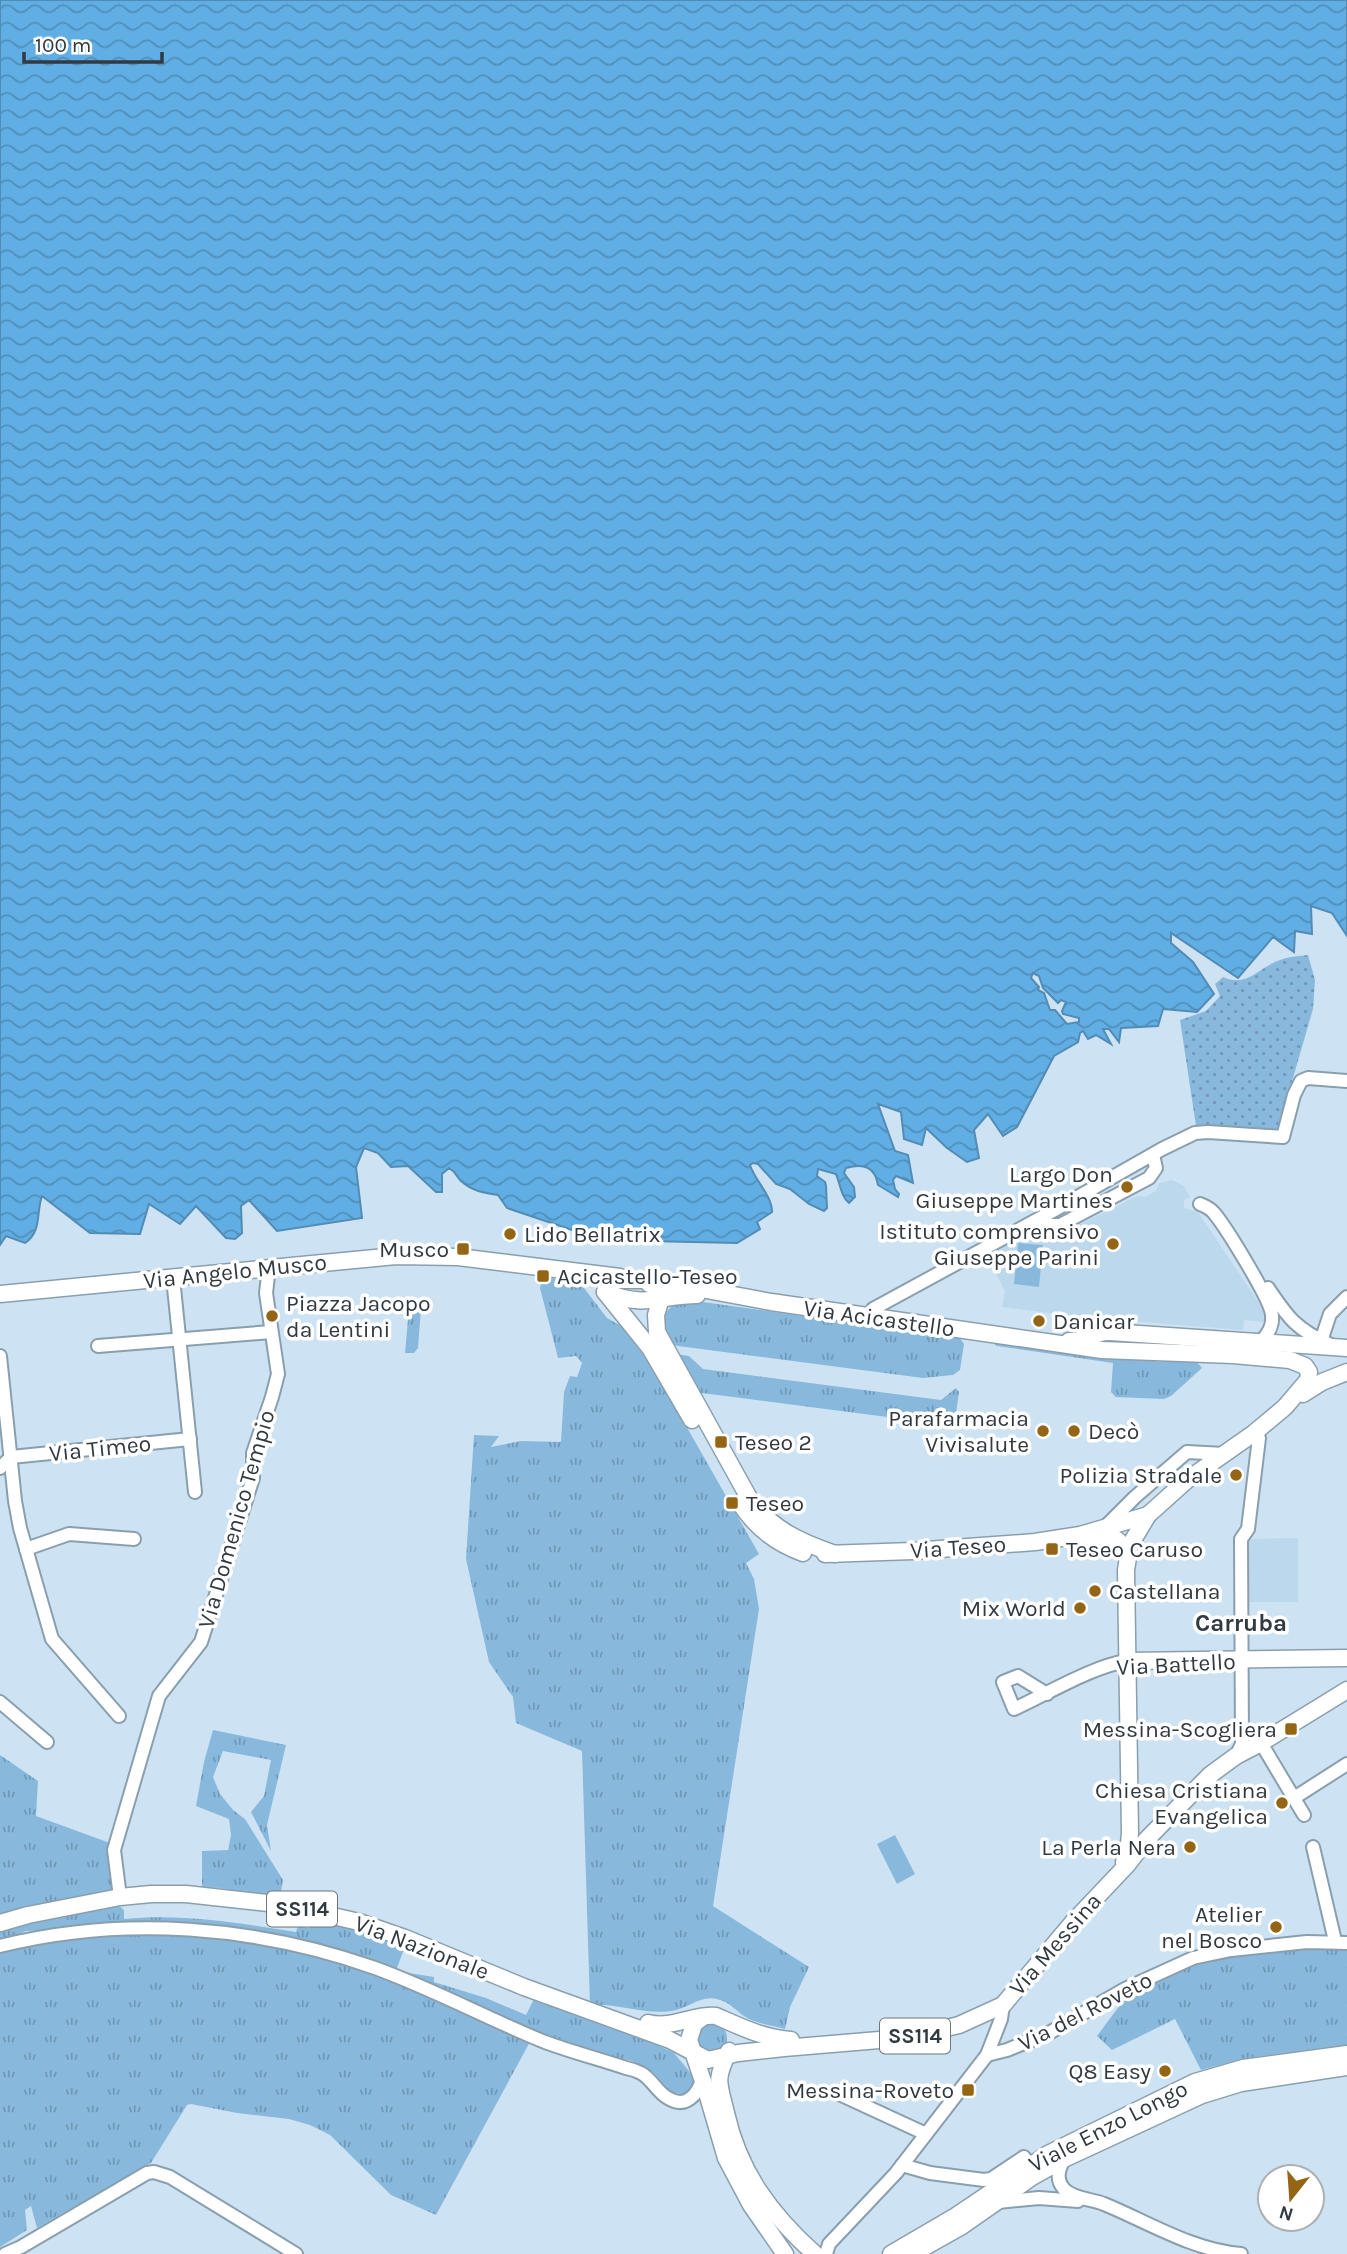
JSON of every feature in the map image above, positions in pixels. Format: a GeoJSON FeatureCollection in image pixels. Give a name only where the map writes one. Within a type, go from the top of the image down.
{"type":"FeatureCollection","features":[{"type":"Feature","properties":{"kind":"main road","name":"Via Angelo Musco"},"geometry":{"type":"LineString","coordinates":[[0,1294],[396,1256],[471,1259],[541,1268]]}},
{"type":"Feature","properties":{"kind":"main road"},"geometry":{"type":"LineString","coordinates":[[541,1268],[664,1282],[721,1294]]}},
{"type":"Feature","properties":{"kind":"main road"},"geometry":{"type":"LineString","coordinates":[[541,1268],[579,1277],[605,1292],[630,1301],[721,1294]]}},
{"type":"Feature","properties":{"kind":"main road"},"geometry":{"type":"LineString","coordinates":[[605,1292],[612,1280],[636,1280],[661,1287],[669,1297]]}},
{"type":"Feature","properties":{"kind":"main road","name":"Via Teseo"},"geometry":{"type":"LineString","coordinates":[[605,1292],[650,1348],[728,1484],[754,1523],[781,1544],[816,1554],[835,1554],[993,1545],[1080,1535]]}},
{"type":"Feature","properties":{"kind":"main road","name":"Via Acicastello"},"geometry":{"type":"LineString","coordinates":[[721,1294],[1102,1350],[1233,1354],[1290,1360],[1301,1364],[1309,1372],[1308,1380],[1285,1406]]}},
{"type":"Feature","properties":{"kind":"main road"},"geometry":{"type":"LineString","coordinates":[[669,1297],[656,1327],[660,1338],[757,1510],[794,1538],[835,1554]]}},
{"type":"Feature","properties":{"kind":"main road","name":"Via Acicastello"},"geometry":{"type":"LineString","coordinates":[[1038,1341],[1079,1342],[1095,1332],[1333,1345]]}},
{"type":"Feature","properties":{"kind":"main road"},"geometry":{"type":"LineString","coordinates":[[1095,1332],[1091,1340],[1096,1345],[1140,1352]]}},
{"type":"Feature","properties":{"kind":"main road"},"geometry":{"type":"LineString","coordinates":[[1127,1557],[1134,1536],[1148,1515],[1187,1480],[1254,1433],[1285,1406],[1322,1382],[1347,1372]]}},
{"type":"Feature","properties":{"kind":"main road"},"geometry":{"type":"LineString","coordinates":[[1080,1535],[1148,1515]]}},
{"type":"Feature","properties":{"kind":"main road"},"geometry":{"type":"LineString","coordinates":[[1080,1535],[1117,1539],[1124,1545],[1127,1557],[1130,1833],[1127,1857],[1115,1876]]}},
{"type":"Feature","properties":{"kind":"main road","name":"Via Battello"},"geometry":{"type":"LineString","coordinates":[[1127,1661],[1347,1658]]}},
{"type":"Feature","properties":{"kind":"main road","name":"Via Messina"},"geometry":{"type":"LineString","coordinates":[[1003,2005],[1147,1839],[1210,1775],[1239,1750],[1261,1743],[1347,1690]]}},
{"type":"Feature","properties":{"kind":"main road"},"geometry":{"type":"LineString","coordinates":[[1130,1833],[1137,1843],[1147,1839]]}},
{"type":"Feature","properties":{"kind":"main road","name":"Via Nazionale"},"geometry":{"type":"LineString","coordinates":[[0,1923],[120,1897],[151,1894],[186,1894],[285,1905],[335,1916],[405,1938],[591,2011]]}},
{"type":"Feature","properties":{"kind":"main road","name":"SS114"},"geometry":{"type":"LineString","coordinates":[[842,2043],[931,2033],[959,2025],[1003,2005]]}},
{"type":"Feature","properties":{"kind":"main road"},"geometry":{"type":"LineString","coordinates":[[648,2023],[670,2022],[702,2008],[711,2007],[727,2011],[755,2033]]}},
{"type":"Feature","properties":{"kind":"main road"},"geometry":{"type":"LineString","coordinates":[[591,2011],[659,2026],[710,2016],[774,2039],[842,2043]]}},
{"type":"Feature","properties":{"kind":"main road"},"geometry":{"type":"LineString","coordinates":[[591,2011],[660,2036],[696,2060],[708,2060],[726,2054],[842,2043]]}},
{"type":"Feature","properties":{"kind":"main road"},"geometry":{"type":"LineString","coordinates":[[703,2017],[691,2029],[696,2060],[726,2158],[751,2206],[785,2254]]}},
{"type":"Feature","properties":{"kind":"main road"},"geometry":{"type":"LineString","coordinates":[[723,2019],[728,2023],[733,2035],[718,2082],[736,2148],[750,2179],[774,2215],[815,2254]]}},
{"type":"Feature","properties":{"kind":"main road"},"geometry":{"type":"LineString","coordinates":[[723,2101],[726,2074],[735,2061],[784,2048]]}},
{"type":"Feature","properties":{"kind":"main road","name":"Viale Enzo Longo"},"geometry":{"type":"LineString","coordinates":[[891,2254],[956,2216],[1048,2154],[1195,2082],[1243,2068],[1347,2054]]}},
{"type":"Feature","properties":{"kind":"main road","name":"Viale Enzo Longo"},"geometry":{"type":"LineString","coordinates":[[921,2251],[1032,2177],[1064,2159],[1202,2095],[1241,2083],[1347,2067]]}},
{"type":"Feature","properties":{"kind":"main road"},"geometry":{"type":"LineString","coordinates":[[803,2254],[815,2254]]}},
{"type":"Feature","properties":{"kind":"street"},"geometry":{"type":"LineString","coordinates":[[872,1317],[873,1309],[1195,1133],[1283,1136],[1294,1094],[1301,1081],[1308,1078],[1347,1081]]}},
{"type":"Feature","properties":{"kind":"street"},"geometry":{"type":"LineString","coordinates":[[1200,1204],[1214,1213],[1250,1269],[1272,1314],[1269,1331],[1262,1340]]}},
{"type":"Feature","properties":{"kind":"street"},"geometry":{"type":"LineString","coordinates":[[98,1346],[271,1332],[263,1268]]}},
{"type":"Feature","properties":{"kind":"street"},"geometry":{"type":"LineString","coordinates":[[1250,1269],[1265,1284],[1292,1322],[1333,1345]]}},
{"type":"Feature","properties":{"kind":"street"},"geometry":{"type":"LineString","coordinates":[[173,1278],[195,1492]]}},
{"type":"Feature","properties":{"kind":"street"},"geometry":{"type":"LineString","coordinates":[[1333,1345],[1330,1314],[1347,1297]]}},
{"type":"Feature","properties":{"kind":"street","name":"Via Domenico Tempio"},"geometry":{"type":"LineString","coordinates":[[120,1897],[114,1850],[159,1696],[201,1642],[253,1478],[253,1453],[278,1374],[271,1332]]}},
{"type":"Feature","properties":{"kind":"street"},"geometry":{"type":"LineString","coordinates":[[0,1357],[18,1515],[52,1639],[119,1716]]}},
{"type":"Feature","properties":{"kind":"street"},"geometry":{"type":"LineString","coordinates":[[1239,1750],[1242,1660],[1241,1539],[1248,1529],[1259,1438],[1254,1433]]}},
{"type":"Feature","properties":{"kind":"street","name":"Via Timeo"},"geometry":{"type":"LineString","coordinates":[[11,1457],[190,1439]]}},
{"type":"Feature","properties":{"kind":"street"},"geometry":{"type":"LineString","coordinates":[[1105,1527],[1187,1452],[1224,1454]]}},
{"type":"Feature","properties":{"kind":"street"},"geometry":{"type":"LineString","coordinates":[[0,1468],[11,1457]]}},
{"type":"Feature","properties":{"kind":"street"},"geometry":{"type":"LineString","coordinates":[[0,1488],[13,1484]]}},
{"type":"Feature","properties":{"kind":"street"},"geometry":{"type":"LineString","coordinates":[[26,1549],[69,1534],[134,1539]]}},
{"type":"Feature","properties":{"kind":"street","name":"Via Battello"},"geometry":{"type":"LineString","coordinates":[[1046,1694],[1018,1676],[1003,1682],[1014,1709],[1046,1694],[1097,1670],[1127,1661]]}},
{"type":"Feature","properties":{"kind":"street"},"geometry":{"type":"LineString","coordinates":[[0,1702],[47,1742]]}},
{"type":"Feature","properties":{"kind":"street"},"geometry":{"type":"LineString","coordinates":[[1261,1743],[1304,1815]]}},
{"type":"Feature","properties":{"kind":"street"},"geometry":{"type":"LineString","coordinates":[[1294,1798],[1347,1764]]}},
{"type":"Feature","properties":{"kind":"street"},"geometry":{"type":"LineString","coordinates":[[1312,1847],[1341,1942]]}},
{"type":"Feature","properties":{"kind":"street"},"geometry":{"type":"LineString","coordinates":[[0,1946],[55,1935],[140,1928],[202,1930],[278,1941],[318,1950],[378,1969],[548,2043],[640,2073],[668,2099],[687,2101],[699,2089],[696,2060]]}},
{"type":"Feature","properties":{"kind":"street","name":"Via del Roveto"},"geometry":{"type":"LineString","coordinates":[[987,2055],[1049,2033],[1125,1989],[1193,1958],[1231,1950],[1307,1941],[1341,1942]]}},
{"type":"Feature","properties":{"kind":"street","name":"Via Messina"},"geometry":{"type":"LineString","coordinates":[[826,2254],[829,2244],[902,2165],[987,2055],[1001,2019],[1003,2005]]}},
{"type":"Feature","properties":{"kind":"street"},"geometry":{"type":"LineString","coordinates":[[835,2092],[926,2134]]}},
{"type":"Feature","properties":{"kind":"street"},"geometry":{"type":"LineString","coordinates":[[902,2165],[930,2173],[984,2180],[991,2179],[1024,2157]]}},
{"type":"Feature","properties":{"kind":"street"},"geometry":{"type":"LineString","coordinates":[[1064,2159],[1058,2174],[1063,2187],[1075,2196],[1102,2203],[1192,2242],[1241,2254]]}},
{"type":"Feature","properties":{"kind":"street"},"geometry":{"type":"LineString","coordinates":[[5,2254],[18,2251],[147,2173],[154,2172],[170,2177],[296,2254]]}},
{"type":"Feature","properties":{"kind":"street"},"geometry":{"type":"LineString","coordinates":[[994,2203],[1039,2198],[1102,2203]]}},
{"type":"Feature","properties":{"kind":"shaded area","name":"Istituto comprensivo Giuseppe Parini"},"geometry":{"type":"Polygon","coordinates":[[[1172,1180],[1184,1186],[1190,1197],[1184,1200],[1184,1208],[1198,1212],[1265,1312],[1265,1322],[1244,1320],[1243,1330],[1080,1317],[1002,1307],[1005,1291],[987,1255],[1029,1231],[1063,1233],[1137,1196],[1145,1197],[1156,1191],[1159,1183],[1172,1180]]]}},
{"type":"Feature","properties":{"kind":"shaded area"},"geometry":{"type":"Polygon","coordinates":[[[1298,1538],[1298,1602],[1248,1602],[1247,1539],[1298,1538]]]}},
{"type":"Feature","properties":{"kind":"green space"},"geometry":{"type":"Polygon","coordinates":[[[1308,955],[1315,980],[1313,1009],[1277,1133],[1196,1126],[1180,1020],[1206,1011],[1220,996],[1215,984],[1223,977],[1232,980],[1246,979],[1272,963],[1308,955]]]}},
{"type":"Feature","properties":{"kind":"green space"},"geometry":{"type":"Polygon","coordinates":[[[1018,1243],[1043,1245],[1039,1287],[1014,1284],[1018,1243]]]}},
{"type":"Feature","properties":{"kind":"green space"},"geometry":{"type":"Polygon","coordinates":[[[546,1277],[571,1282],[584,1288],[607,1318],[621,1326],[652,1366],[759,1554],[746,1563],[754,1579],[759,1609],[713,1906],[809,1967],[790,2007],[785,2029],[749,2019],[726,2003],[711,1998],[677,2010],[661,2012],[590,2005],[582,1751],[516,1723],[513,1697],[489,1662],[466,1559],[474,1435],[499,1436],[491,1447],[521,1441],[561,1442],[564,1392],[570,1376],[577,1377],[582,1363],[576,1356],[558,1358],[540,1288],[546,1277]]]}},
{"type":"Feature","properties":{"kind":"green space"},"geometry":{"type":"Polygon","coordinates":[[[681,1299],[960,1338],[964,1344],[960,1370],[953,1375],[923,1378],[670,1344],[662,1328],[663,1319],[681,1299]]]}},
{"type":"Feature","properties":{"kind":"green space"},"geometry":{"type":"Polygon","coordinates":[[[409,1308],[421,1309],[418,1348],[414,1353],[405,1353],[409,1308]]]}},
{"type":"Feature","properties":{"kind":"green space"},"geometry":{"type":"Polygon","coordinates":[[[994,1340],[1162,1362],[1196,1361],[1202,1368],[1171,1396],[1164,1399],[1116,1397],[1111,1392],[1113,1363],[997,1346],[994,1340]]]}},
{"type":"Feature","properties":{"kind":"green space"},"geometry":{"type":"Polygon","coordinates":[[[676,1354],[689,1356],[703,1369],[941,1400],[956,1388],[959,1392],[955,1420],[949,1425],[694,1392],[676,1354]]]}},
{"type":"Feature","properties":{"kind":"green space"},"geometry":{"type":"Polygon","coordinates":[[[213,1730],[286,1745],[267,1825],[271,1851],[251,1812],[264,1796],[271,1760],[223,1751],[213,1777],[220,1794],[233,1810],[245,1819],[283,1880],[281,1892],[272,1898],[202,1887],[202,1851],[228,1850],[231,1835],[229,1819],[196,1806],[213,1730]]]}},
{"type":"Feature","properties":{"kind":"green space"},"geometry":{"type":"Polygon","coordinates":[[[0,1755],[38,1781],[36,1816],[110,1843],[107,1857],[113,1893],[46,1903],[0,1916],[0,1755]]]}},
{"type":"Feature","properties":{"kind":"green space"},"geometry":{"type":"Polygon","coordinates":[[[895,1835],[915,1874],[897,1884],[877,1844],[895,1835]]]}},
{"type":"Feature","properties":{"kind":"green space"},"geometry":{"type":"Polygon","coordinates":[[[118,1905],[124,1910],[124,1919],[189,1918],[296,1932],[298,1926],[309,1928],[312,1917],[359,1929],[405,1946],[396,1971],[434,1977],[434,1982],[486,1998],[526,2015],[535,1997],[641,2037],[674,2053],[693,2076],[694,2083],[687,2094],[672,2093],[654,2073],[632,2061],[576,2049],[285,1939],[47,1930],[26,1931],[0,1941],[0,1928],[118,1905]]]}},
{"type":"Feature","properties":{"kind":"green space"},"geometry":{"type":"Polygon","coordinates":[[[104,1932],[242,1936],[371,1970],[531,2040],[436,2215],[391,2195],[330,2135],[310,2125],[289,2119],[191,2104],[187,2105],[151,2163],[37,2228],[31,2206],[25,2210],[27,2230],[0,2247],[0,1950],[104,1932]]]}},
{"type":"Feature","properties":{"kind":"green space"},"geometry":{"type":"Polygon","coordinates":[[[1330,1945],[1331,1949],[1336,1946],[1347,1948],[1347,2045],[1246,2058],[1201,2070],[1175,2019],[1112,2050],[1097,2036],[1135,1989],[1199,1961],[1232,1954],[1330,1945]]]}},
{"type":"Feature","properties":{"kind":"green space"},"geometry":{"type":"Polygon","coordinates":[[[712,2023],[723,2027],[727,2038],[723,2049],[712,2053],[701,2049],[697,2038],[701,2027],[712,2023]]]}},
{"type":"Feature","properties":{"kind":"water"},"geometry":{"type":"Polygon","coordinates":[[[0,0],[1347,0],[1347,936],[1332,913],[1311,906],[1312,934],[1295,931],[1294,952],[1273,937],[1238,978],[1171,933],[1171,943],[1193,962],[1214,994],[1197,1012],[1163,1009],[1158,1026],[1121,1028],[1119,1042],[1109,1029],[1103,1029],[1111,1044],[1096,1035],[1088,1039],[1083,1031],[1078,1042],[1054,1056],[1017,1127],[1003,1136],[988,1114],[974,1130],[979,1158],[967,1162],[926,1128],[922,1145],[904,1139],[901,1112],[878,1104],[895,1151],[908,1155],[913,1183],[896,1176],[893,1180],[898,1197],[878,1185],[877,1179],[868,1168],[852,1167],[846,1168],[844,1173],[854,1187],[855,1197],[849,1203],[842,1194],[836,1174],[818,1169],[817,1176],[826,1186],[827,1208],[824,1211],[809,1204],[790,1189],[776,1184],[758,1164],[753,1163],[750,1165],[769,1200],[772,1212],[757,1222],[760,1229],[737,1243],[602,1240],[507,1208],[498,1195],[469,1187],[449,1168],[442,1174],[442,1192],[436,1192],[408,1166],[391,1167],[378,1153],[364,1148],[356,1167],[362,1218],[277,1231],[249,1200],[241,1206],[242,1233],[235,1239],[226,1238],[196,1206],[180,1224],[149,1204],[140,1234],[90,1233],[42,1196],[36,1228],[30,1238],[25,1243],[6,1236],[0,1245],[0,0]],[[1033,973],[1031,978],[1039,987],[1038,990],[1044,993],[1050,1010],[1055,1010],[1067,1024],[1079,1022],[1079,1018],[1063,1014],[1066,1002],[1061,1000],[1058,1003],[1043,988],[1039,976],[1033,973]]]}},
{"type":"Feature","properties":{"kind":"place","name":"Largo Don Giuseppe Martines"},"geometry":{"type":"Point","coordinates":[1127,1187]}},
{"type":"Feature","properties":{"kind":"place","name":"Lido Bellatrix"},"geometry":{"type":"Point","coordinates":[510,1234]}},
{"type":"Feature","properties":{"kind":"place","name":"Istituto comprensivo Giuseppe Parini"},"geometry":{"type":"Point","coordinates":[1113,1244]}},
{"type":"Feature","properties":{"kind":"place","name":"Musco"},"geometry":{"type":"Point","coordinates":[463,1249]}},
{"type":"Feature","properties":{"kind":"place","name":"Acicastello-Teseo"},"geometry":{"type":"Point","coordinates":[543,1276]}},
{"type":"Feature","properties":{"kind":"place","name":"Piazza Jacopo da Lentini"},"geometry":{"type":"Point","coordinates":[272,1316]}},
{"type":"Feature","properties":{"kind":"place","name":"Danicar"},"geometry":{"type":"Point","coordinates":[1039,1321]}},
{"type":"Feature","properties":{"kind":"place","name":"Parafarmacia Vivisalute"},"geometry":{"type":"Point","coordinates":[1043,1431]}},
{"type":"Feature","properties":{"kind":"place","name":"Decò"},"geometry":{"type":"Point","coordinates":[1074,1431]}},
{"type":"Feature","properties":{"kind":"place","name":"Teseo 2"},"geometry":{"type":"Point","coordinates":[721,1442]}},
{"type":"Feature","properties":{"kind":"place","name":"Polizia Stradale"},"geometry":{"type":"Point","coordinates":[1236,1475]}},
{"type":"Feature","properties":{"kind":"place","name":"Teseo"},"geometry":{"type":"Point","coordinates":[732,1503]}},
{"type":"Feature","properties":{"kind":"place","name":"Teseo Caruso"},"geometry":{"type":"Point","coordinates":[1052,1549]}},
{"type":"Feature","properties":{"kind":"place","name":"Castellana"},"geometry":{"type":"Point","coordinates":[1095,1591]}},
{"type":"Feature","properties":{"kind":"place","name":"Mix World"},"geometry":{"type":"Point","coordinates":[1080,1608]}},
{"type":"Feature","properties":{"kind":"place","name":"Messina-Scogliera"},"geometry":{"type":"Point","coordinates":[1291,1729]}},
{"type":"Feature","properties":{"kind":"place","name":"Chiesa Cristiana Evangelica"},"geometry":{"type":"Point","coordinates":[1282,1803]}},
{"type":"Feature","properties":{"kind":"place","name":"La Perla Nera"},"geometry":{"type":"Point","coordinates":[1190,1847]}},
{"type":"Feature","properties":{"kind":"place","name":"Atelier nel Bosco"},"geometry":{"type":"Point","coordinates":[1276,1927]}},
{"type":"Feature","properties":{"kind":"place","name":"Q8 Easy"},"geometry":{"type":"Point","coordinates":[1165,2071]}},
{"type":"Feature","properties":{"kind":"place","name":"Messina-Roveto"},"geometry":{"type":"Point","coordinates":[968,2090]}},
{"type":"Feature","properties":{"kind":"district","name":"Carruba"},"geometry":{"type":"Point","coordinates":[1241,1623]}}]}
